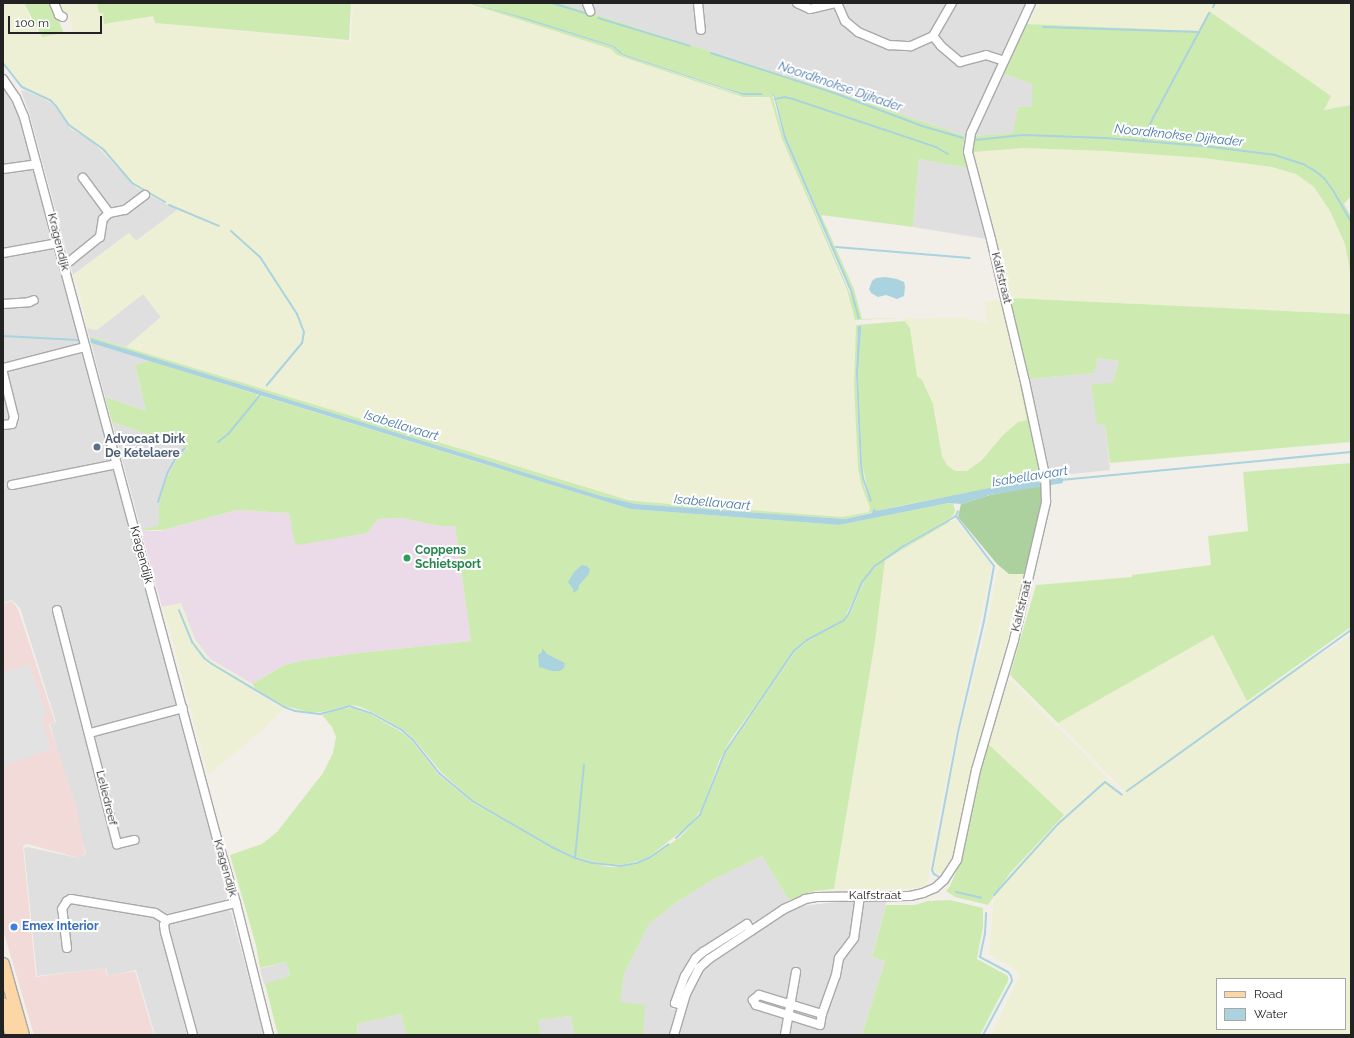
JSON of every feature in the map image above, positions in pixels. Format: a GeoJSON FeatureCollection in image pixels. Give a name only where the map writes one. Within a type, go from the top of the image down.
{"type":"FeatureCollection","features":[{"type":"Feature","properties":{"kind":"main road"},"geometry":{"type":"LineString","coordinates":[[3,964],[23,1035]]}},
{"type":"Feature","properties":{"kind":"main road"},"geometry":{"type":"LineString","coordinates":[[3,1004],[12,1035]]}},
{"type":"Feature","properties":{"kind":"street"},"geometry":{"type":"LineString","coordinates":[[54,3],[59,15],[62,17]]}},
{"type":"Feature","properties":{"kind":"street"},"geometry":{"type":"LineString","coordinates":[[698,3],[700,30]]}},
{"type":"Feature","properties":{"kind":"street"},"geometry":{"type":"LineString","coordinates":[[796,3],[810,9],[836,3],[846,21],[858,32],[889,45],[901,47],[911,46],[933,36],[942,23],[952,3]]}},
{"type":"Feature","properties":{"kind":"street","name":"Kalfstraat"},"geometry":{"type":"LineString","coordinates":[[674,1035],[682,1005],[675,1002],[685,976],[696,958],[702,952],[747,924],[751,931],[784,909],[805,899],[824,896],[910,896],[923,893],[939,885],[954,867],[959,853],[976,770],[1014,640],[1044,515],[1046,487],[1045,475],[1006,297],[968,152],[971,133],[1031,3]]}},
{"type":"Feature","properties":{"kind":"street"},"geometry":{"type":"LineString","coordinates":[[933,36],[941,46],[960,62],[986,55],[1004,61]]}},
{"type":"Feature","properties":{"kind":"street","name":"Kragendijk"},"geometry":{"type":"LineString","coordinates":[[3,79],[21,108],[37,164],[214,828],[236,903],[269,1035]]}},
{"type":"Feature","properties":{"kind":"street"},"geometry":{"type":"LineString","coordinates":[[3,169],[37,164]]}},
{"type":"Feature","properties":{"kind":"street"},"geometry":{"type":"LineString","coordinates":[[83,178],[109,213]]}},
{"type":"Feature","properties":{"kind":"street"},"geometry":{"type":"LineString","coordinates":[[64,263],[70,261],[100,238],[103,219],[109,213],[125,210],[145,195]]}},
{"type":"Feature","properties":{"kind":"street"},"geometry":{"type":"LineString","coordinates":[[3,253],[58,243]]}},
{"type":"Feature","properties":{"kind":"street"},"geometry":{"type":"LineString","coordinates":[[3,304],[29,302],[34,300]]}},
{"type":"Feature","properties":{"kind":"street"},"geometry":{"type":"LineString","coordinates":[[3,368],[85,347]]}},
{"type":"Feature","properties":{"kind":"street"},"geometry":{"type":"LineString","coordinates":[[3,373],[14,417],[12,424],[3,425]]}},
{"type":"Feature","properties":{"kind":"street"},"geometry":{"type":"LineString","coordinates":[[12,485],[117,464]]}},
{"type":"Feature","properties":{"kind":"street","name":"Leliedreef"},"geometry":{"type":"LineString","coordinates":[[57,610],[90,733],[117,844],[135,840]]}},
{"type":"Feature","properties":{"kind":"street"},"geometry":{"type":"LineString","coordinates":[[90,733],[183,708]]}},
{"type":"Feature","properties":{"kind":"street"},"geometry":{"type":"LineString","coordinates":[[822,1014],[759,995],[753,1000],[756,1005],[820,1025],[822,1014],[836,975],[839,958],[854,938],[860,896]]}},
{"type":"Feature","properties":{"kind":"street"},"geometry":{"type":"LineString","coordinates":[[67,948],[62,909],[67,901],[79,900],[155,913],[166,920],[236,903]]}},
{"type":"Feature","properties":{"kind":"street"},"geometry":{"type":"LineString","coordinates":[[166,920],[164,925],[165,932],[193,1035]]}},
{"type":"Feature","properties":{"kind":"street"},"geometry":{"type":"LineString","coordinates":[[785,1035],[796,972]]}},
{"type":"Feature","properties":{"kind":"shaded area"},"geometry":{"type":"Polygon","coordinates":[[[560,3],[1025,3],[965,136],[836,92],[560,3]]]}},
{"type":"Feature","properties":{"kind":"shaded area"},"geometry":{"type":"Polygon","coordinates":[[[1004,74],[1032,84],[1032,106],[1018,107],[1014,133],[975,136],[1004,74]]]}},
{"type":"Feature","properties":{"kind":"shaded area"},"geometry":{"type":"Polygon","coordinates":[[[3,87],[19,115],[110,458],[108,461],[110,469],[114,471],[227,896],[225,901],[227,910],[231,912],[264,1035],[197,1035],[193,1021],[184,1023],[187,1035],[155,1035],[136,970],[108,976],[106,968],[37,976],[24,848],[27,847],[78,858],[86,854],[50,724],[56,722],[20,608],[12,600],[3,603],[3,87]]]}},
{"type":"Feature","properties":{"kind":"shaded area"},"geometry":{"type":"Polygon","coordinates":[[[24,90],[43,98],[54,105],[70,128],[93,142],[137,188],[178,210],[136,241],[129,233],[73,275],[29,112],[21,91],[24,90]]]}},
{"type":"Feature","properties":{"kind":"shaded area"},"geometry":{"type":"Polygon","coordinates":[[[919,159],[969,168],[987,239],[913,227],[919,159]]]}},
{"type":"Feature","properties":{"kind":"shaded area"},"geometry":{"type":"Polygon","coordinates":[[[143,294],[161,317],[126,347],[89,336],[87,328],[97,329],[143,294]]]}},
{"type":"Feature","properties":{"kind":"shaded area"},"geometry":{"type":"Polygon","coordinates":[[[91,343],[152,361],[135,366],[146,411],[105,397],[91,343]]]}},
{"type":"Feature","properties":{"kind":"shaded area"},"geometry":{"type":"Polygon","coordinates":[[[1098,358],[1119,361],[1113,384],[1092,384],[1105,424],[1110,470],[1051,476],[1029,379],[1093,373],[1098,358]]]}},
{"type":"Feature","properties":{"kind":"shaded area"},"geometry":{"type":"Polygon","coordinates":[[[112,422],[188,447],[176,460],[165,482],[159,507],[159,526],[141,530],[112,422]]]}},
{"type":"Feature","properties":{"kind":"shaded area"},"geometry":{"type":"Polygon","coordinates":[[[237,510],[289,513],[294,542],[367,533],[378,519],[402,518],[440,526],[455,526],[471,641],[350,654],[301,661],[284,665],[252,684],[210,659],[195,640],[181,604],[162,607],[141,530],[160,531],[237,510]]]}},
{"type":"Feature","properties":{"kind":"shaded area"},"geometry":{"type":"Polygon","coordinates":[[[12,601],[18,609],[55,722],[49,724],[77,809],[85,854],[79,858],[27,844],[23,846],[36,977],[105,968],[107,976],[135,971],[154,1035],[34,1035],[3,930],[3,604],[12,601]]]}},
{"type":"Feature","properties":{"kind":"shaded area"},"geometry":{"type":"Polygon","coordinates":[[[29,664],[47,714],[41,718],[51,749],[3,766],[3,673],[29,664]]]}},
{"type":"Feature","properties":{"kind":"shaded area"},"geometry":{"type":"Polygon","coordinates":[[[762,856],[789,900],[754,922],[747,919],[713,939],[714,941],[703,948],[672,1001],[671,1009],[678,1010],[670,1035],[643,1034],[619,1003],[624,974],[649,924],[677,902],[712,880],[762,856]]]}},
{"type":"Feature","properties":{"kind":"shaded area"},"geometry":{"type":"Polygon","coordinates":[[[854,900],[887,900],[872,957],[885,961],[862,1035],[678,1035],[687,1003],[695,983],[703,970],[708,966],[784,915],[802,906],[854,900]]]}},
{"type":"Feature","properties":{"kind":"shaded area"},"geometry":{"type":"Polygon","coordinates":[[[286,962],[290,977],[264,984],[260,969],[286,962]]]}},
{"type":"Feature","properties":{"kind":"shaded area"},"geometry":{"type":"Polygon","coordinates":[[[401,1014],[406,1035],[353,1035],[358,1033],[357,1024],[401,1014]]]}},
{"type":"Feature","properties":{"kind":"shaded area"},"geometry":{"type":"Polygon","coordinates":[[[571,1016],[574,1035],[540,1034],[538,1020],[571,1016]]]}},
{"type":"Feature","properties":{"kind":"green space"},"geometry":{"type":"Polygon","coordinates":[[[3,3],[22,3],[40,37],[73,31],[69,14],[62,13],[56,3],[97,3],[99,13],[103,12],[105,24],[153,16],[155,23],[351,42],[353,3],[467,3],[611,49],[617,55],[751,98],[770,97],[782,139],[851,304],[856,326],[854,385],[858,469],[862,487],[870,508],[869,512],[842,517],[645,502],[601,492],[126,347],[161,317],[143,294],[97,330],[87,328],[78,287],[72,276],[129,233],[136,241],[177,210],[137,188],[93,142],[70,128],[54,105],[43,98],[24,90],[3,61],[3,3]]]}},
{"type":"Feature","properties":{"kind":"green space"},"geometry":{"type":"Polygon","coordinates":[[[24,3],[51,3],[64,33],[42,37],[24,3]]]}},
{"type":"Feature","properties":{"kind":"green space"},"geometry":{"type":"Polygon","coordinates":[[[97,3],[351,3],[349,40],[155,23],[153,16],[104,24],[103,13],[99,13],[97,3]]]}},
{"type":"Feature","properties":{"kind":"green space"},"geometry":{"type":"Polygon","coordinates":[[[467,3],[473,3],[613,47],[622,55],[738,94],[763,95],[762,93],[743,93],[725,88],[623,54],[614,46],[476,3],[560,3],[836,92],[965,136],[963,148],[969,168],[919,159],[913,227],[821,215],[854,289],[862,319],[905,318],[855,320],[847,290],[782,139],[770,97],[743,97],[617,55],[611,49],[467,3]],[[772,95],[784,138],[854,303],[852,290],[786,137],[775,96],[772,95]]]}},
{"type":"Feature","properties":{"kind":"green space"},"geometry":{"type":"Polygon","coordinates":[[[1039,3],[1351,3],[1351,105],[1324,110],[1331,96],[1209,11],[1199,31],[1029,24],[1039,3]]]}},
{"type":"Feature","properties":{"kind":"green space"},"geometry":{"type":"Polygon","coordinates":[[[1209,11],[1331,96],[1324,110],[1351,105],[1351,196],[1344,204],[1351,216],[1351,276],[1345,244],[1330,211],[1314,187],[1296,174],[1272,167],[1203,158],[1106,151],[1023,148],[973,152],[975,136],[1013,133],[1018,107],[1032,106],[1032,84],[1004,74],[1027,24],[1199,31],[1209,11]]]}},
{"type":"Feature","properties":{"kind":"green space"},"geometry":{"type":"Polygon","coordinates":[[[1023,148],[1106,151],[1203,158],[1272,167],[1296,174],[1314,187],[1330,211],[1345,244],[1351,276],[1351,314],[1010,298],[989,209],[973,152],[1023,148]]]}},
{"type":"Feature","properties":{"kind":"green space"},"geometry":{"type":"Polygon","coordinates":[[[1010,298],[1351,314],[1351,442],[1110,463],[1105,425],[1097,424],[1091,384],[1113,383],[1119,361],[1098,358],[1094,373],[1029,379],[1010,298]]]}},
{"type":"Feature","properties":{"kind":"green space"},"geometry":{"type":"Polygon","coordinates":[[[1000,299],[1028,420],[1003,435],[982,460],[967,471],[955,471],[947,465],[942,456],[936,413],[930,396],[922,381],[917,376],[910,328],[905,322],[905,317],[918,319],[963,317],[987,323],[984,302],[1000,299]]]}},
{"type":"Feature","properties":{"kind":"green space"},"geometry":{"type":"Polygon","coordinates":[[[905,321],[910,328],[917,376],[922,380],[933,404],[942,456],[947,465],[955,471],[967,471],[982,460],[1003,435],[1018,422],[1027,420],[1020,386],[1024,388],[1042,479],[898,506],[845,519],[636,504],[601,496],[90,338],[89,336],[628,500],[842,517],[869,512],[870,508],[862,487],[858,469],[854,385],[856,325],[905,321]],[[858,327],[856,373],[860,463],[864,486],[870,502],[862,463],[858,374],[861,327],[858,327]]]}},
{"type":"Feature","properties":{"kind":"green space"},"geometry":{"type":"Polygon","coordinates":[[[152,361],[258,395],[257,397],[260,398],[262,396],[630,509],[839,525],[950,503],[953,503],[955,511],[953,516],[893,552],[875,566],[862,582],[844,619],[807,639],[794,651],[731,739],[719,761],[702,809],[688,826],[646,859],[621,865],[594,862],[573,856],[552,846],[473,801],[441,772],[414,739],[404,730],[372,712],[358,706],[350,705],[321,712],[309,712],[284,706],[256,689],[252,684],[284,665],[301,661],[350,654],[471,641],[455,526],[440,526],[402,518],[378,519],[367,533],[298,545],[294,542],[289,513],[237,510],[163,530],[141,530],[159,525],[159,505],[165,482],[178,457],[188,448],[112,422],[105,397],[146,411],[135,365],[152,361]]]}},
{"type":"Feature","properties":{"kind":"green space"},"geometry":{"type":"Polygon","coordinates":[[[1351,463],[1351,627],[1247,701],[1213,635],[1058,723],[1010,675],[1036,585],[1132,577],[1132,575],[1211,565],[1208,536],[1248,531],[1243,472],[1351,463]]]}},
{"type":"Feature","properties":{"kind":"green space"},"geometry":{"type":"Polygon","coordinates":[[[1043,485],[1042,506],[1026,574],[1009,574],[997,564],[958,517],[961,504],[990,495],[1043,485]]]}},
{"type":"Feature","properties":{"kind":"green space"},"geometry":{"type":"Polygon","coordinates":[[[1042,514],[954,860],[949,865],[954,853],[971,770],[1010,638],[1042,514]]]}},
{"type":"Feature","properties":{"kind":"green space"},"geometry":{"type":"Polygon","coordinates":[[[956,520],[991,564],[991,569],[937,824],[927,886],[908,889],[834,889],[875,641],[885,560],[951,521],[956,520]]]}},
{"type":"Feature","properties":{"kind":"green space"},"geometry":{"type":"Polygon","coordinates":[[[948,521],[951,521],[885,560],[875,641],[834,889],[814,891],[789,900],[762,856],[712,880],[677,902],[649,924],[624,974],[620,1002],[645,1005],[643,1034],[650,1035],[574,1035],[571,1016],[538,1020],[541,1035],[406,1035],[401,1014],[357,1024],[358,1033],[353,1035],[278,1035],[265,984],[290,976],[286,962],[260,968],[256,945],[230,855],[262,844],[277,832],[323,773],[333,753],[336,737],[332,727],[322,715],[340,709],[351,708],[370,714],[403,733],[412,741],[438,774],[471,802],[551,847],[584,861],[608,867],[621,867],[637,864],[649,859],[680,837],[701,815],[726,752],[795,652],[808,641],[844,620],[850,614],[866,577],[884,560],[948,521]]]}},
{"type":"Feature","properties":{"kind":"green space"},"geometry":{"type":"Polygon","coordinates":[[[999,566],[1009,574],[1026,574],[971,770],[954,853],[944,874],[938,873],[934,870],[934,867],[941,825],[963,718],[986,629],[999,566]]]}},
{"type":"Feature","properties":{"kind":"green space"},"geometry":{"type":"Polygon","coordinates":[[[181,603],[195,639],[210,659],[252,684],[249,688],[284,709],[261,731],[208,775],[168,624],[162,607],[181,603]]]}},
{"type":"Feature","properties":{"kind":"green space"},"geometry":{"type":"Polygon","coordinates":[[[1213,635],[1247,700],[1351,635],[1351,1035],[991,1035],[1019,977],[1016,970],[989,954],[994,897],[1010,873],[1031,849],[987,743],[1009,680],[1014,683],[1122,793],[1124,790],[1058,723],[1213,635]]]}},
{"type":"Feature","properties":{"kind":"green space"},"geometry":{"type":"Polygon","coordinates":[[[987,743],[1064,815],[1010,873],[988,905],[955,897],[946,891],[950,886],[963,856],[974,794],[987,743]]]}},
{"type":"Feature","properties":{"kind":"green space"},"geometry":{"type":"Polygon","coordinates":[[[950,900],[983,908],[983,927],[977,959],[1008,976],[1008,981],[980,1035],[862,1035],[885,961],[872,957],[886,905],[915,905],[928,901],[950,900]]]}},
{"type":"Feature","properties":{"kind":"water"},"geometry":{"type":"Polygon","coordinates":[[[473,3],[614,46],[623,54],[725,88],[743,93],[762,93],[763,95],[743,95],[622,55],[613,47],[473,3]]]}},
{"type":"Feature","properties":{"kind":"water"},"geometry":{"type":"Polygon","coordinates":[[[770,92],[775,96],[786,137],[852,290],[860,319],[858,319],[850,291],[784,138],[774,97],[770,92]]]}},
{"type":"Feature","properties":{"kind":"water"},"geometry":{"type":"Polygon","coordinates":[[[885,277],[904,282],[904,296],[897,299],[886,295],[878,297],[871,293],[869,289],[872,281],[876,278],[885,277]]]}},
{"type":"Feature","properties":{"kind":"water"},"geometry":{"type":"Polygon","coordinates":[[[858,326],[861,326],[858,374],[862,463],[864,478],[872,501],[870,502],[862,478],[860,463],[856,373],[858,326]]]}},
{"type":"Feature","properties":{"kind":"water"},"geometry":{"type":"Polygon","coordinates":[[[90,338],[601,496],[636,504],[845,519],[872,513],[874,508],[876,511],[1034,479],[1062,477],[1063,483],[990,495],[961,504],[949,503],[839,525],[630,509],[91,343],[90,338]]]}},
{"type":"Feature","properties":{"kind":"water"},"geometry":{"type":"Polygon","coordinates":[[[582,565],[587,566],[590,570],[588,575],[579,585],[578,590],[573,593],[573,589],[568,582],[574,572],[582,565]]]}},
{"type":"Feature","properties":{"kind":"water"},"geometry":{"type":"Polygon","coordinates":[[[542,648],[547,654],[563,662],[565,664],[564,668],[560,671],[552,671],[539,667],[538,655],[542,652],[542,648]]]}},
{"type":"Feature","properties":{"kind":"waterway","name":"Noordknokse Dijkader"},"geometry":{"type":"LineString","coordinates":[[552,3],[584,13]]}},
{"type":"Feature","properties":{"kind":"waterway"},"geometry":{"type":"LineString","coordinates":[[1213,7],[1215,3]]}},
{"type":"Feature","properties":{"kind":"waterway"},"geometry":{"type":"LineString","coordinates":[[1143,141],[1153,118],[1209,13]]}},
{"type":"Feature","properties":{"kind":"waterway","name":"Noordknokse Dijkader"},"geometry":{"type":"LineString","coordinates":[[598,18],[690,46]]}},
{"type":"Feature","properties":{"kind":"waterway"},"geometry":{"type":"LineString","coordinates":[[1043,27],[1199,32]]}},
{"type":"Feature","properties":{"kind":"waterway","name":"Noordknokse Dijkader"},"geometry":{"type":"LineString","coordinates":[[711,53],[837,94],[922,126],[963,138]]}},
{"type":"Feature","properties":{"kind":"waterway"},"geometry":{"type":"LineString","coordinates":[[3,63],[22,87],[50,100],[69,125],[103,149],[132,183],[165,202]]}},
{"type":"Feature","properties":{"kind":"waterway"},"geometry":{"type":"LineString","coordinates":[[775,99],[785,97],[793,99],[936,147],[948,154]]}},
{"type":"Feature","properties":{"kind":"waterway","name":"Noordknokse Dijkader"},"geometry":{"type":"LineString","coordinates":[[975,140],[1023,135],[1106,138],[1204,146],[1275,155],[1303,164],[1324,178],[1334,192],[1351,222]]}},
{"type":"Feature","properties":{"kind":"waterway"},"geometry":{"type":"LineString","coordinates":[[169,205],[219,226]]}},
{"type":"Feature","properties":{"kind":"waterway"},"geometry":{"type":"LineString","coordinates":[[231,231],[260,257],[297,314],[304,332],[302,343],[267,385]]}},
{"type":"Feature","properties":{"kind":"waterway"},"geometry":{"type":"LineString","coordinates":[[836,247],[970,258]]}},
{"type":"Feature","properties":{"kind":"waterway","name":"Isabellavaart"},"geometry":{"type":"LineString","coordinates":[[3,336],[78,340]]}},
{"type":"Feature","properties":{"kind":"waterway"},"geometry":{"type":"LineString","coordinates":[[218,442],[229,433],[261,394]]}},
{"type":"Feature","properties":{"kind":"waterway"},"geometry":{"type":"LineString","coordinates":[[158,502],[168,472],[177,456],[185,448]]}},
{"type":"Feature","properties":{"kind":"waterway","name":"Isabellavaart"},"geometry":{"type":"LineString","coordinates":[[1061,480],[1351,452]]}},
{"type":"Feature","properties":{"kind":"waterway"},"geometry":{"type":"LineString","coordinates":[[676,838],[700,815],[725,752],[794,651],[807,640],[844,620],[849,613],[862,582],[875,566],[904,546],[956,516],[958,511]]}},
{"type":"Feature","properties":{"kind":"waterway"},"geometry":{"type":"LineString","coordinates":[[939,877],[934,874],[932,870],[958,732],[984,621],[994,566],[956,516]]}},
{"type":"Feature","properties":{"kind":"waterway"},"geometry":{"type":"LineString","coordinates":[[179,610],[192,642],[204,658],[212,664],[284,707],[295,711],[320,714],[349,706],[371,713],[403,731],[413,740],[439,773],[472,801],[552,847],[575,858],[593,863],[621,866],[637,863],[649,858],[669,844]]}},
{"type":"Feature","properties":{"kind":"waterway"},"geometry":{"type":"LineString","coordinates":[[1127,791],[1351,630]]}},
{"type":"Feature","properties":{"kind":"waterway"},"geometry":{"type":"LineString","coordinates":[[575,858],[584,764]]}},
{"type":"Feature","properties":{"kind":"waterway"},"geometry":{"type":"LineString","coordinates":[[994,895],[1058,824],[1105,782],[1122,795]]}},
{"type":"Feature","properties":{"kind":"waterway"},"geometry":{"type":"LineString","coordinates":[[956,892],[981,898]]}},
{"type":"Feature","properties":{"kind":"waterway"},"geometry":{"type":"LineString","coordinates":[[983,1035],[1012,981],[1008,972],[980,957],[985,934],[986,913]]}},
{"type":"Feature","properties":{"kind":"place","name":"Advocaat Dirk De Ketelaere"},"geometry":{"type":"Point","coordinates":[97,447]}},
{"type":"Feature","properties":{"kind":"place","name":"Coppens Schietsport"},"geometry":{"type":"Point","coordinates":[407,558]}},
{"type":"Feature","properties":{"kind":"place","name":"Emex Interior"},"geometry":{"type":"Point","coordinates":[14,927]}}]}
